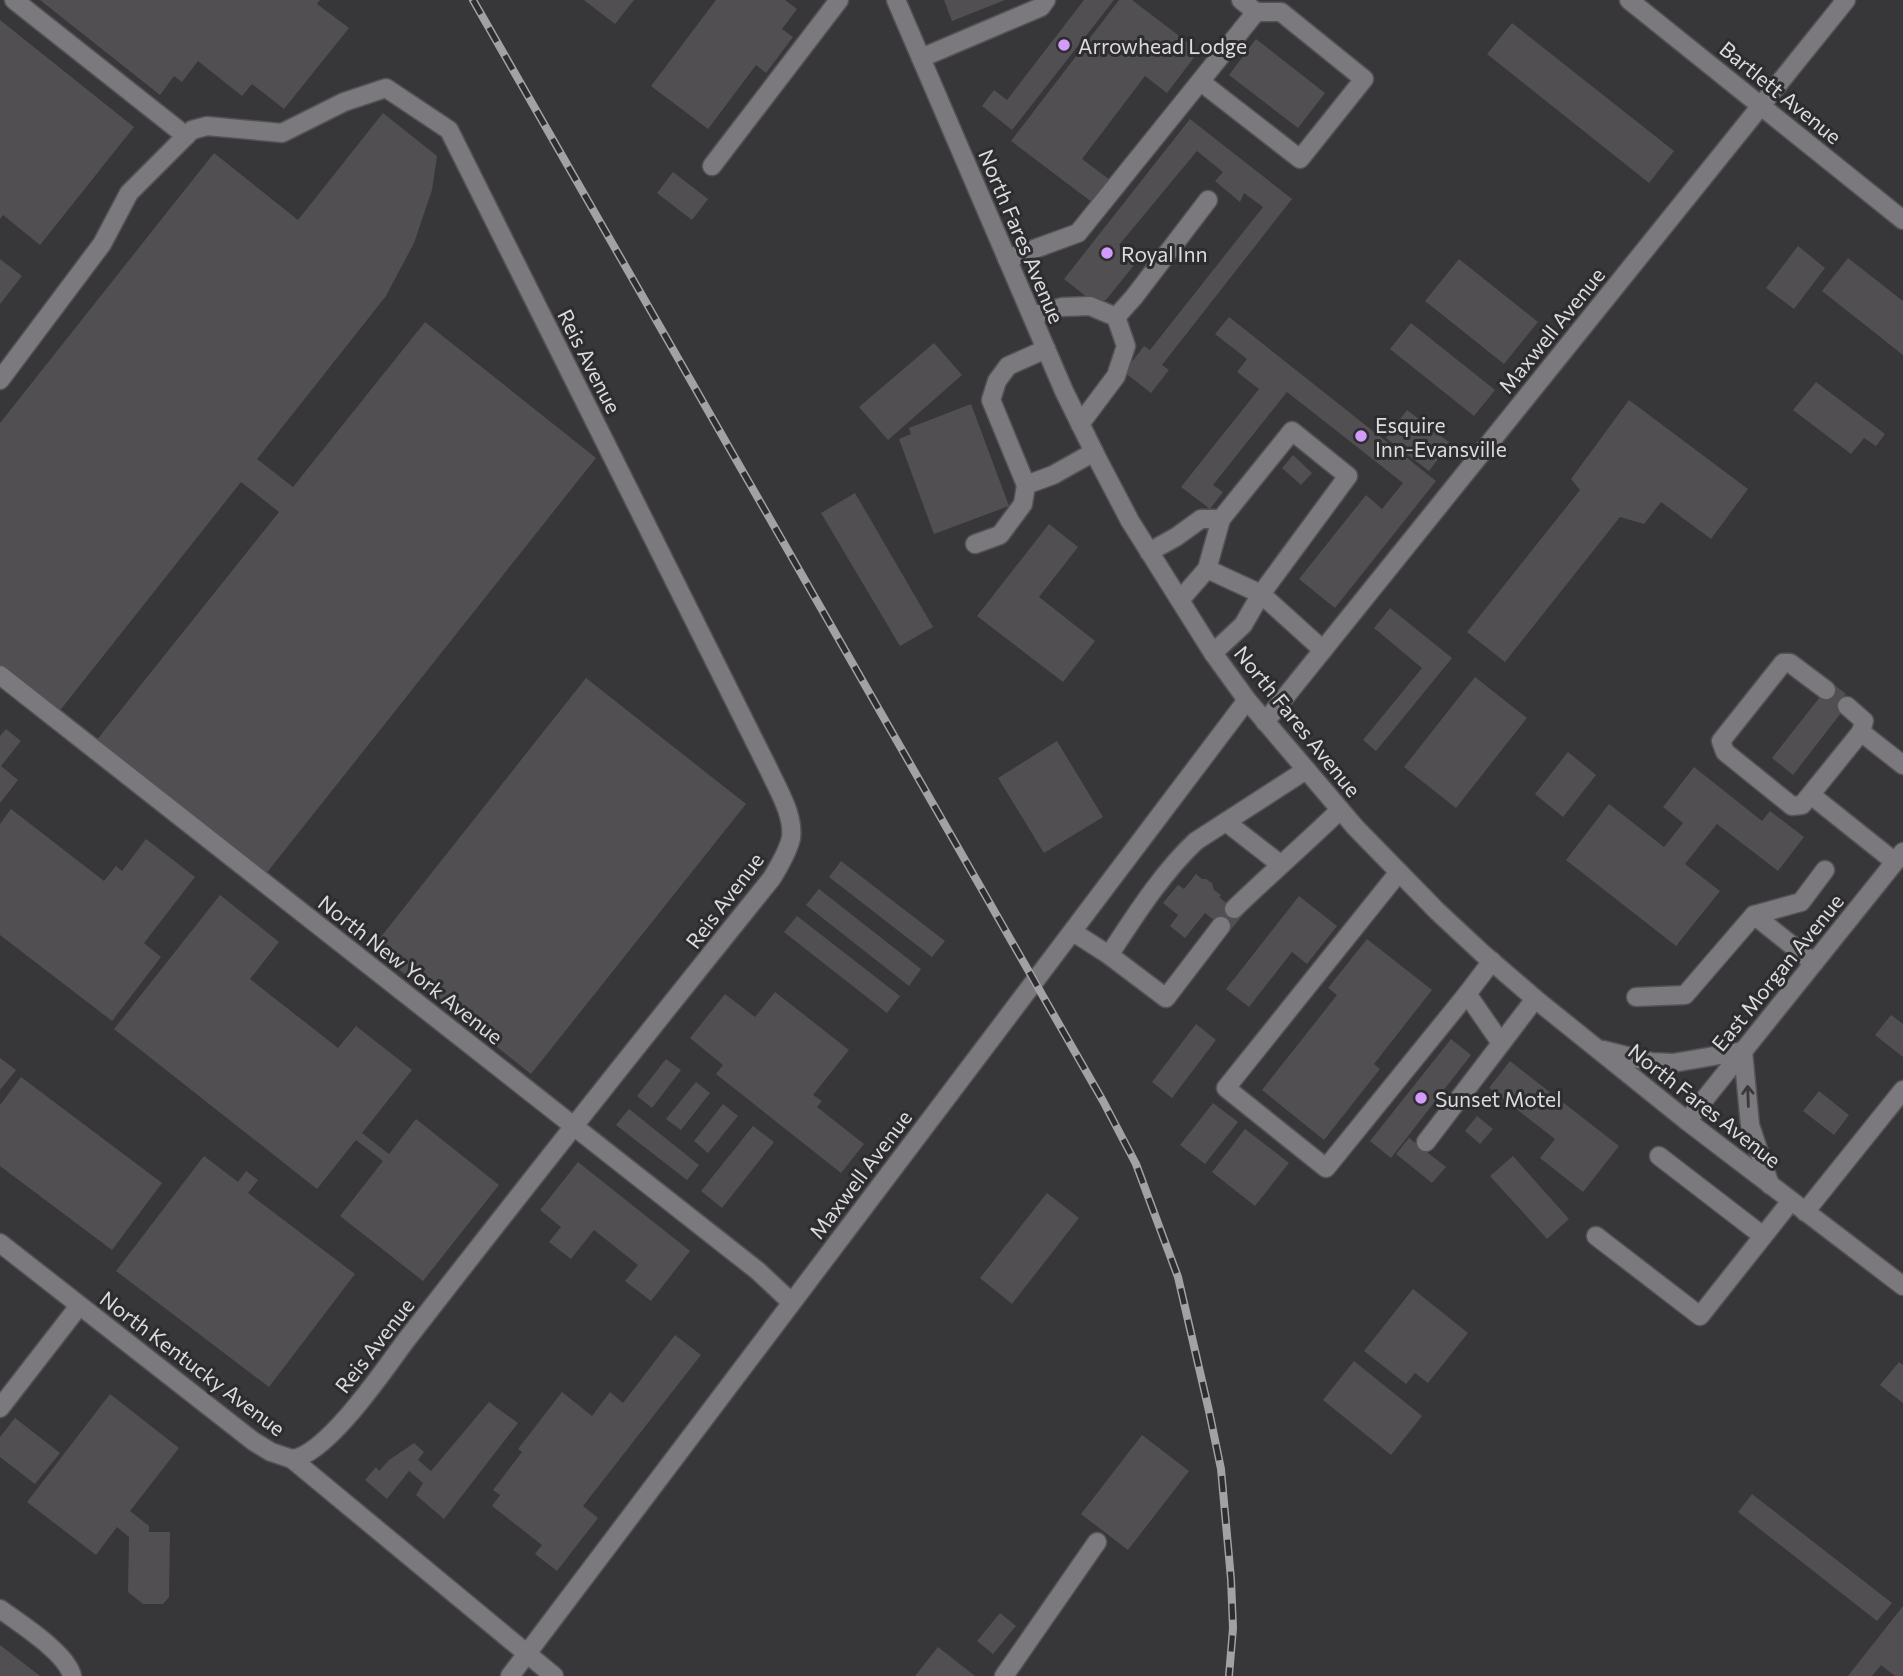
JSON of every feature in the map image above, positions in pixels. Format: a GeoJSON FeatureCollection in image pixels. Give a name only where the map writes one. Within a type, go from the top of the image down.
{"type":"FeatureCollection","features":[{"type":"Feature","properties":{"kind":"street"},"geometry":{"type":"LineString","coordinates":[[0,380],[103,244],[129,192],[186,136],[14,0]]}},
{"type":"Feature","properties":{"kind":"street"},"geometry":{"type":"LineString","coordinates":[[712,166],[839,0]]}},
{"type":"Feature","properties":{"kind":"street","name":"North Fares Avenue"},"geometry":{"type":"LineString","coordinates":[[896,0],[1046,349],[1094,452],[1130,522],[1213,653],[1247,700],[1340,810],[1437,911],[1492,961],[1535,999],[1687,1121],[1903,1286]]}},
{"type":"Feature","properties":{"kind":"street"},"geometry":{"type":"LineString","coordinates":[[920,58],[1041,7],[1046,0]]}},
{"type":"Feature","properties":{"kind":"street"},"geometry":{"type":"LineString","coordinates":[[1201,82],[1300,159],[1364,79],[1281,12],[1256,12],[1241,0]]}},
{"type":"Feature","properties":{"kind":"street","name":"Bartlett Avenue"},"geometry":{"type":"LineString","coordinates":[[1629,0],[1903,220]]}},
{"type":"Feature","properties":{"kind":"street","name":"Maxwell Avenue"},"geometry":{"type":"LineString","coordinates":[[1265,722],[1846,0]]}},
{"type":"Feature","properties":{"kind":"street"},"geometry":{"type":"LineString","coordinates":[[1007,259],[1078,233],[1256,12]]}},
{"type":"Feature","properties":{"kind":"street","name":"Reis Avenue"},"geometry":{"type":"LineString","coordinates":[[186,136],[192,130],[207,126],[282,133],[344,102],[386,88],[449,130],[769,770],[791,825],[791,839],[772,878],[377,1379],[329,1437],[312,1452],[292,1459]]}},
{"type":"Feature","properties":{"kind":"street"},"geometry":{"type":"LineString","coordinates":[[1116,317],[1209,200]]}},
{"type":"Feature","properties":{"kind":"street"},"geometry":{"type":"LineString","coordinates":[[1032,316],[1062,307],[1090,306],[1116,317],[1126,346],[1116,376],[1080,424]]}},
{"type":"Feature","properties":{"kind":"street"},"geometry":{"type":"LineString","coordinates":[[975,544],[1000,535],[1023,504],[1026,485],[991,400],[997,381],[1008,366],[1046,349]]}},
{"type":"Feature","properties":{"kind":"street"},"geometry":{"type":"LineString","coordinates":[[1180,600],[1207,569],[1221,519],[1292,431],[1348,476],[1261,594],[1243,625],[1213,653]]}},
{"type":"Feature","properties":{"kind":"street"},"geometry":{"type":"LineString","coordinates":[[1026,485],[1053,475],[1094,452]]}},
{"type":"Feature","properties":{"kind":"street"},"geometry":{"type":"LineString","coordinates":[[1149,552],[1201,519],[1221,519]]}},
{"type":"Feature","properties":{"kind":"street"},"geometry":{"type":"LineString","coordinates":[[1207,569],[1261,594],[1323,650]]}},
{"type":"Feature","properties":{"kind":"street"},"geometry":{"type":"LineString","coordinates":[[1826,690],[1790,663],[1783,663],[1721,741],[1725,752],[1793,806],[1802,805],[1861,732],[1864,721],[1847,706]]}},
{"type":"Feature","properties":{"kind":"street","name":"North New York Avenue"},"geometry":{"type":"LineString","coordinates":[[0,675],[758,1271],[791,1302]]}},
{"type":"Feature","properties":{"kind":"street","name":"Maxwell Avenue"},"geometry":{"type":"LineString","coordinates":[[510,1676],[1247,700]]}},
{"type":"Feature","properties":{"kind":"street"},"geometry":{"type":"LineString","coordinates":[[1861,732],[1903,765]]}},
{"type":"Feature","properties":{"kind":"street"},"geometry":{"type":"LineString","coordinates":[[1109,955],[1181,855],[1196,841],[1306,770]]}},
{"type":"Feature","properties":{"kind":"street"},"geometry":{"type":"LineString","coordinates":[[1811,795],[1899,857]]}},
{"type":"Feature","properties":{"kind":"street"},"geometry":{"type":"LineString","coordinates":[[1234,909],[1340,810]]}},
{"type":"Feature","properties":{"kind":"street"},"geometry":{"type":"LineString","coordinates":[[1226,822],[1280,864]]}},
{"type":"Feature","properties":{"kind":"street","name":"East Morgan Avenue"},"geometry":{"type":"LineString","coordinates":[[1687,1121],[1899,857]]}},
{"type":"Feature","properties":{"kind":"street"},"geometry":{"type":"LineString","coordinates":[[1636,997],[1685,995],[1754,915],[1801,902],[1825,870]]}},
{"type":"Feature","properties":{"kind":"street"},"geometry":{"type":"LineString","coordinates":[[1399,872],[1226,1088],[1326,1168],[1492,961]]}},
{"type":"Feature","properties":{"kind":"street"},"geometry":{"type":"LineString","coordinates":[[1754,915],[1814,963]]}},
{"type":"Feature","properties":{"kind":"street"},"geometry":{"type":"LineString","coordinates":[[1073,932],[1166,998],[1221,926]]}},
{"type":"Feature","properties":{"kind":"street"},"geometry":{"type":"LineString","coordinates":[[1467,995],[1502,1043]]}},
{"type":"Feature","properties":{"kind":"street"},"geometry":{"type":"LineString","coordinates":[[1426,1142],[1535,999]]}},
{"type":"Feature","properties":{"kind":"street"},"geometry":{"type":"LineString","coordinates":[[1595,1048],[1651,1062],[1673,1063],[1743,1051],[1750,1125],[1770,1185]]}},
{"type":"Feature","properties":{"kind":"street"},"geometry":{"type":"LineString","coordinates":[[1596,1236],[1700,1316],[1763,1236],[1798,1206],[1903,1090]]}},
{"type":"Feature","properties":{"kind":"street"},"geometry":{"type":"LineString","coordinates":[[1659,1156],[1763,1236]]}},
{"type":"Feature","properties":{"kind":"street","name":"North Kentucky Avenue"},"geometry":{"type":"LineString","coordinates":[[0,1243],[253,1441],[271,1452],[292,1459],[554,1676]]}},
{"type":"Feature","properties":{"kind":"street"},"geometry":{"type":"LineString","coordinates":[[0,1408],[79,1306]]}},
{"type":"Feature","properties":{"kind":"street"},"geometry":{"type":"LineString","coordinates":[[1004,1676],[1097,1542]]}},
{"type":"Feature","properties":{"kind":"street"},"geometry":{"type":"LineString","coordinates":[[0,1609],[47,1643],[71,1669],[72,1676]]}},
{"type":"Feature","properties":{"kind":"building"},"geometry":{"type":"Polygon","coordinates":[[[40,0],[320,0],[317,4],[349,28],[284,109],[252,84],[242,96],[198,61],[182,82],[174,76],[160,95],[40,0]]]}},
{"type":"Feature","properties":{"kind":"building"},"geometry":{"type":"Polygon","coordinates":[[[584,0],[634,0],[615,24],[584,0]]]}},
{"type":"Feature","properties":{"kind":"building"},"geometry":{"type":"Polygon","coordinates":[[[716,0],[785,0],[797,9],[782,29],[793,37],[766,73],[756,65],[708,129],[651,86],[716,0]]]}},
{"type":"Feature","properties":{"kind":"building"},"geometry":{"type":"Polygon","coordinates":[[[944,0],[1005,0],[952,21],[944,0]]]}},
{"type":"Feature","properties":{"kind":"building","name":"Arrowhead Lodge"},"geometry":{"type":"Polygon","coordinates":[[[1084,0],[1114,0],[1012,130],[982,106],[994,90],[1007,100],[1084,0]]]}},
{"type":"Feature","properties":{"kind":"building"},"geometry":{"type":"Polygon","coordinates":[[[1119,0],[1132,0],[1199,51],[1167,93],[1145,76],[1082,159],[1110,180],[1093,203],[1011,141],[1119,0]]]}},
{"type":"Feature","properties":{"kind":"building"},"geometry":{"type":"Polygon","coordinates":[[[0,20],[134,127],[40,245],[3,215],[0,219],[0,20]]]}},
{"type":"Feature","properties":{"kind":"building"},"geometry":{"type":"Polygon","coordinates":[[[1512,23],[1674,151],[1649,183],[1487,54],[1512,23]]]}},
{"type":"Feature","properties":{"kind":"building"},"geometry":{"type":"Polygon","coordinates":[[[1256,39],[1325,93],[1298,128],[1229,75],[1256,39]]]}},
{"type":"Feature","properties":{"kind":"building"},"geometry":{"type":"Polygon","coordinates":[[[383,113],[437,156],[432,190],[414,243],[386,296],[257,459],[293,487],[425,322],[596,458],[265,875],[96,741],[279,512],[241,482],[58,713],[0,667],[0,423],[214,153],[298,220],[383,113]]]}},
{"type":"Feature","properties":{"kind":"building","name":"Royal Inn"},"geometry":{"type":"Polygon","coordinates":[[[1190,119],[1292,199],[1162,365],[1169,370],[1151,393],[1124,372],[1144,346],[1150,350],[1263,207],[1244,193],[1240,202],[1215,181],[1223,172],[1197,151],[1119,245],[1138,260],[1106,300],[1092,301],[1064,279],[1190,119]]]}},
{"type":"Feature","properties":{"kind":"building"},"geometry":{"type":"Polygon","coordinates":[[[673,172],[708,199],[692,220],[657,193],[673,172]]]}},
{"type":"Feature","properties":{"kind":"building"},"geometry":{"type":"Polygon","coordinates":[[[1798,246],[1825,268],[1794,309],[1766,288],[1798,246]]]}},
{"type":"Feature","properties":{"kind":"building"},"geometry":{"type":"Polygon","coordinates":[[[1848,258],[1903,301],[1903,355],[1822,291],[1848,258]]]}},
{"type":"Feature","properties":{"kind":"building"},"geometry":{"type":"Polygon","coordinates":[[[0,259],[22,276],[0,304],[0,259]]]}},
{"type":"Feature","properties":{"kind":"building"},"geometry":{"type":"Polygon","coordinates":[[[1459,259],[1538,322],[1504,364],[1425,301],[1459,259]]]}},
{"type":"Feature","properties":{"kind":"building","name":"Esquire Inn-Evansville"},"geometry":{"type":"Polygon","coordinates":[[[1229,317],[1436,481],[1335,608],[1299,579],[1366,495],[1382,509],[1403,483],[1287,392],[1213,485],[1223,492],[1210,509],[1181,487],[1259,389],[1237,372],[1247,359],[1215,334],[1229,317]]]}},
{"type":"Feature","properties":{"kind":"building"},"geometry":{"type":"Polygon","coordinates":[[[1411,323],[1495,390],[1474,416],[1390,349],[1411,323]]]}},
{"type":"Feature","properties":{"kind":"building"},"geometry":{"type":"Polygon","coordinates":[[[934,343],[962,375],[888,440],[859,407],[934,343]]]}},
{"type":"Feature","properties":{"kind":"building"},"geometry":{"type":"Polygon","coordinates":[[[1816,382],[1885,434],[1876,446],[1864,438],[1851,454],[1793,410],[1816,382]]]}},
{"type":"Feature","properties":{"kind":"building"},"geometry":{"type":"Polygon","coordinates":[[[1629,400],[1748,489],[1711,539],[1661,502],[1644,524],[1620,517],[1505,662],[1467,632],[1580,490],[1571,479],[1629,400]]]}},
{"type":"Feature","properties":{"kind":"building"},"geometry":{"type":"Polygon","coordinates":[[[971,404],[1009,506],[934,534],[899,439],[911,434],[909,428],[971,404]]]}},
{"type":"Feature","properties":{"kind":"building"},"geometry":{"type":"Polygon","coordinates":[[[1407,410],[1450,443],[1429,471],[1386,438],[1407,410]]]}},
{"type":"Feature","properties":{"kind":"building"},"geometry":{"type":"Polygon","coordinates":[[[1293,455],[1312,473],[1301,485],[1282,468],[1293,455]]]}},
{"type":"Feature","properties":{"kind":"building"},"geometry":{"type":"Polygon","coordinates":[[[855,493],[933,627],[900,646],[821,513],[855,493]]]}},
{"type":"Feature","properties":{"kind":"building"},"geometry":{"type":"Polygon","coordinates":[[[1049,524],[1078,547],[1039,597],[1095,641],[1063,682],[977,616],[1049,524]]]}},
{"type":"Feature","properties":{"kind":"building"},"geometry":{"type":"Polygon","coordinates":[[[1390,608],[1452,658],[1376,751],[1363,740],[1422,668],[1374,628],[1390,608]]]}},
{"type":"Feature","properties":{"kind":"building"},"geometry":{"type":"Polygon","coordinates":[[[1475,677],[1527,718],[1456,808],[1404,767],[1475,677]]]}},
{"type":"Feature","properties":{"kind":"building"},"geometry":{"type":"Polygon","coordinates":[[[586,678],[746,804],[531,1074],[372,948],[586,678]]]}},
{"type":"Feature","properties":{"kind":"building"},"geometry":{"type":"Polygon","coordinates":[[[1827,688],[1848,704],[1793,775],[1772,758],[1827,688]]]}},
{"type":"Feature","properties":{"kind":"building"},"geometry":{"type":"Polygon","coordinates":[[[6,729],[21,741],[1,766],[18,780],[0,803],[0,736],[6,729]]]}},
{"type":"Feature","properties":{"kind":"building"},"geometry":{"type":"Polygon","coordinates":[[[1057,741],[1103,817],[1044,853],[998,778],[1057,741]]]}},
{"type":"Feature","properties":{"kind":"building"},"geometry":{"type":"Polygon","coordinates":[[[1568,752],[1596,775],[1563,817],[1535,794],[1568,752]]]}},
{"type":"Feature","properties":{"kind":"building"},"geometry":{"type":"Polygon","coordinates":[[[1694,767],[1762,821],[1770,811],[1804,837],[1778,871],[1717,824],[1685,864],[1720,891],[1676,946],[1566,860],[1609,804],[1664,847],[1683,823],[1663,807],[1694,767]]]}},
{"type":"Feature","properties":{"kind":"building"},"geometry":{"type":"Polygon","coordinates":[[[11,809],[104,881],[116,866],[122,871],[146,839],[195,877],[144,943],[161,957],[112,1021],[0,935],[0,824],[11,809]]]}},
{"type":"Feature","properties":{"kind":"building"},"geometry":{"type":"Polygon","coordinates":[[[841,861],[945,941],[932,957],[829,877],[841,861]]]}},
{"type":"Feature","properties":{"kind":"building"},"geometry":{"type":"Polygon","coordinates":[[[1196,874],[1212,883],[1214,890],[1221,895],[1219,897],[1242,916],[1229,932],[1205,913],[1185,938],[1170,926],[1178,915],[1163,903],[1178,885],[1184,889],[1196,874]]]}},
{"type":"Feature","properties":{"kind":"building"},"geometry":{"type":"Polygon","coordinates":[[[819,889],[921,969],[909,986],[806,905],[819,889]]]}},
{"type":"Feature","properties":{"kind":"building"},"geometry":{"type":"Polygon","coordinates":[[[220,895],[279,942],[250,979],[338,1048],[356,1026],[412,1070],[362,1133],[389,1154],[416,1119],[499,1185],[423,1281],[340,1216],[383,1161],[356,1140],[317,1189],[114,1029],[220,895]]]}},
{"type":"Feature","properties":{"kind":"building"},"geometry":{"type":"Polygon","coordinates":[[[1299,896],[1337,926],[1307,964],[1292,952],[1249,1007],[1226,989],[1299,896]]]}},
{"type":"Feature","properties":{"kind":"building"},"geometry":{"type":"Polygon","coordinates":[[[797,916],[900,996],[887,1013],[784,932],[797,916]]]}},
{"type":"Feature","properties":{"kind":"building"},"geometry":{"type":"Polygon","coordinates":[[[1367,939],[1432,990],[1374,1064],[1380,1069],[1324,1140],[1262,1090],[1337,995],[1328,988],[1367,939]]]}},
{"type":"Feature","properties":{"kind":"building"},"geometry":{"type":"Polygon","coordinates":[[[775,992],[849,1050],[813,1095],[822,1101],[817,1107],[864,1144],[841,1173],[716,1074],[723,1065],[690,1038],[725,994],[755,1017],[775,992]]]}},
{"type":"Feature","properties":{"kind":"building"},"geometry":{"type":"Polygon","coordinates":[[[1891,1015],[1903,1024],[1903,1057],[1875,1035],[1891,1015]]]}},
{"type":"Feature","properties":{"kind":"building"},"geometry":{"type":"Polygon","coordinates":[[[1196,1024],[1216,1040],[1172,1098],[1152,1082],[1196,1024]]]}},
{"type":"Feature","properties":{"kind":"building","name":"Sunset Motel"},"geometry":{"type":"Polygon","coordinates":[[[1451,1039],[1471,1055],[1391,1158],[1370,1141],[1451,1039]]]}},
{"type":"Feature","properties":{"kind":"building"},"geometry":{"type":"Polygon","coordinates":[[[0,1058],[16,1070],[0,1090],[0,1058]]]}},
{"type":"Feature","properties":{"kind":"building"},"geometry":{"type":"Polygon","coordinates":[[[666,1059],[681,1070],[652,1108],[637,1096],[666,1059]]]}},
{"type":"Feature","properties":{"kind":"building"},"geometry":{"type":"Polygon","coordinates":[[[1510,1061],[1619,1146],[1583,1192],[1540,1158],[1555,1139],[1489,1088],[1510,1061]]]}},
{"type":"Feature","properties":{"kind":"building"},"geometry":{"type":"Polygon","coordinates":[[[21,1077],[162,1183],[112,1250],[0,1166],[0,1105],[21,1077]]]}},
{"type":"Feature","properties":{"kind":"building"},"geometry":{"type":"Polygon","coordinates":[[[696,1082],[710,1093],[681,1130],[666,1119],[696,1082]]]}},
{"type":"Feature","properties":{"kind":"building"},"geometry":{"type":"Polygon","coordinates":[[[1819,1091],[1849,1115],[1834,1135],[1803,1111],[1819,1091]]]}},
{"type":"Feature","properties":{"kind":"building"},"geometry":{"type":"Polygon","coordinates":[[[1213,1103],[1238,1122],[1205,1164],[1180,1145],[1213,1103]]]}},
{"type":"Feature","properties":{"kind":"building"},"geometry":{"type":"Polygon","coordinates":[[[723,1104],[738,1116],[708,1153],[694,1141],[723,1104]]]}},
{"type":"Feature","properties":{"kind":"building"},"geometry":{"type":"Polygon","coordinates":[[[629,1109],[699,1165],[687,1180],[616,1125],[629,1109]]]}},
{"type":"Feature","properties":{"kind":"building"},"geometry":{"type":"Polygon","coordinates":[[[1477,1116],[1493,1129],[1480,1144],[1465,1131],[1477,1116]]]}},
{"type":"Feature","properties":{"kind":"building"},"geometry":{"type":"Polygon","coordinates":[[[753,1126],[774,1142],[722,1208],[701,1191],[753,1126]]]}},
{"type":"Feature","properties":{"kind":"building"},"geometry":{"type":"Polygon","coordinates":[[[1245,1129],[1289,1163],[1255,1206],[1212,1172],[1245,1129]]]}},
{"type":"Feature","properties":{"kind":"building"},"geometry":{"type":"Polygon","coordinates":[[[1409,1138],[1446,1167],[1432,1183],[1396,1154],[1409,1138]]]}},
{"type":"Feature","properties":{"kind":"building"},"geometry":{"type":"Polygon","coordinates":[[[204,1156],[238,1182],[246,1171],[258,1180],[248,1193],[355,1274],[269,1387],[116,1271],[204,1156]]]}},
{"type":"Feature","properties":{"kind":"building"},"geometry":{"type":"Polygon","coordinates":[[[1513,1156],[1569,1219],[1547,1239],[1490,1176],[1513,1156]]]}},
{"type":"Feature","properties":{"kind":"building"},"geometry":{"type":"Polygon","coordinates":[[[578,1162],[690,1251],[651,1301],[625,1281],[638,1265],[594,1230],[571,1259],[549,1242],[561,1227],[540,1210],[578,1162]]]}},
{"type":"Feature","properties":{"kind":"building"},"geometry":{"type":"Polygon","coordinates":[[[1047,1193],[1079,1218],[1012,1304],[980,1278],[1047,1193]]]}},
{"type":"Feature","properties":{"kind":"building"},"geometry":{"type":"Polygon","coordinates":[[[1413,1289],[1468,1333],[1428,1383],[1415,1373],[1406,1384],[1364,1351],[1413,1289]]]}},
{"type":"Feature","properties":{"kind":"building"},"geometry":{"type":"Polygon","coordinates":[[[675,1335],[701,1355],[583,1506],[598,1518],[557,1571],[535,1554],[542,1545],[492,1506],[500,1495],[493,1490],[522,1452],[518,1449],[562,1392],[592,1416],[610,1392],[623,1403],[675,1335]]]}},
{"type":"Feature","properties":{"kind":"building"},"geometry":{"type":"Polygon","coordinates":[[[1354,1361],[1422,1416],[1391,1455],[1323,1400],[1354,1361]]]}},
{"type":"Feature","properties":{"kind":"building"},"geometry":{"type":"Polygon","coordinates":[[[1899,1362],[1903,1365],[1903,1403],[1880,1385],[1899,1362]]]}},
{"type":"Feature","properties":{"kind":"building"},"geometry":{"type":"Polygon","coordinates":[[[110,1394],[179,1448],[130,1511],[149,1526],[149,1532],[170,1532],[169,1597],[163,1604],[143,1604],[128,1592],[129,1537],[117,1527],[96,1555],[27,1502],[110,1394]]]}},
{"type":"Feature","properties":{"kind":"building"},"geometry":{"type":"Polygon","coordinates":[[[489,1402],[518,1423],[444,1519],[416,1495],[423,1483],[409,1471],[387,1499],[365,1480],[376,1467],[379,1471],[389,1460],[414,1443],[424,1452],[418,1460],[431,1471],[489,1402]]]}},
{"type":"Feature","properties":{"kind":"building"},"geometry":{"type":"Polygon","coordinates":[[[15,1418],[60,1453],[35,1484],[0,1457],[0,1437],[15,1418]]]}},
{"type":"Feature","properties":{"kind":"building"},"geometry":{"type":"Polygon","coordinates":[[[1142,1435],[1189,1471],[1128,1550],[1081,1514],[1142,1435]]]}},
{"type":"Feature","properties":{"kind":"building"},"geometry":{"type":"Polygon","coordinates":[[[1752,1494],[1892,1603],[1877,1621],[1738,1512],[1752,1494]]]}},
{"type":"Feature","properties":{"kind":"building"},"geometry":{"type":"Polygon","coordinates":[[[1903,1606],[1903,1676],[1895,1676],[1881,1665],[1872,1676],[1848,1676],[1903,1606]]]}},
{"type":"Feature","properties":{"kind":"building"},"geometry":{"type":"Polygon","coordinates":[[[1000,1613],[1016,1626],[993,1654],[977,1641],[1000,1613]]]}},
{"type":"Feature","properties":{"kind":"building"},"geometry":{"type":"Polygon","coordinates":[[[0,1645],[40,1676],[0,1676],[0,1645]]]}},
{"type":"Feature","properties":{"kind":"building"},"geometry":{"type":"Polygon","coordinates":[[[938,1647],[975,1676],[915,1676],[938,1647]]]}},
{"type":"Feature","properties":{"kind":"tunnel"},"geometry":{"type":"LineString","coordinates":[[1826,690],[1847,706]]}},
{"type":"Feature","properties":{"kind":"railway"},"geometry":{"type":"LineString","coordinates":[[473,0],[1103,1101],[1136,1164],[1178,1277],[1221,1469],[1233,1628],[1229,1676]]}},
{"type":"Feature","properties":{"kind":"place","name":"Arrowhead Lodge"},"geometry":{"type":"Point","coordinates":[1064,45]}},
{"type":"Feature","properties":{"kind":"place","name":"Royal Inn"},"geometry":{"type":"Point","coordinates":[1107,253]}},
{"type":"Feature","properties":{"kind":"place","name":"Esquire Inn-Evansville"},"geometry":{"type":"Point","coordinates":[1361,436]}},
{"type":"Feature","properties":{"kind":"place","name":"Sunset Motel"},"geometry":{"type":"Point","coordinates":[1421,1098]}}]}
